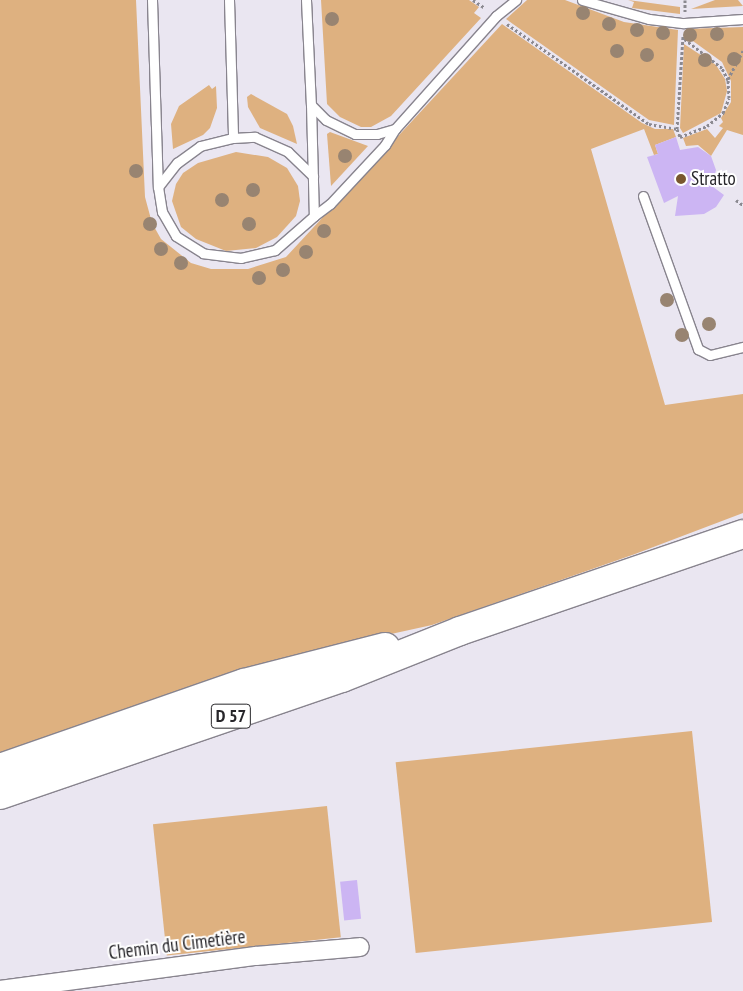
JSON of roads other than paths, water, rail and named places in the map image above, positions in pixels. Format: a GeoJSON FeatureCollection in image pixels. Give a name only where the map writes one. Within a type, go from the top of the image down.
{"type":"FeatureCollection","features":[{"type":"Feature","properties":{"kind":"main road","name":"D 57"},"geometry":{"type":"LineString","coordinates":[[0,794],[342,678],[460,631],[743,534]]}},
{"type":"Feature","properties":{"kind":"main road","name":"D 57"},"geometry":{"type":"LineString","coordinates":[[0,768],[244,684],[338,657],[460,631]]}},
{"type":"Feature","properties":{"kind":"street","name":"Chemin du Cimetière"},"geometry":{"type":"LineString","coordinates":[[0,990],[256,956],[360,947]]}},
{"type":"Feature","properties":{"kind":"lane"},"geometry":{"type":"LineString","coordinates":[[152,0],[158,187],[162,212],[176,236],[203,253],[241,258],[275,250],[330,204],[385,145],[394,129],[496,16],[516,0]]}},
{"type":"Feature","properties":{"kind":"lane"},"geometry":{"type":"LineString","coordinates":[[229,0],[234,138]]}},
{"type":"Feature","properties":{"kind":"lane"},"geometry":{"type":"LineString","coordinates":[[306,0],[314,216]]}},
{"type":"Feature","properties":{"kind":"lane"},"geometry":{"type":"LineString","coordinates":[[496,16],[505,0]]}},
{"type":"Feature","properties":{"kind":"lane"},"geometry":{"type":"LineString","coordinates":[[582,0],[649,20],[684,23],[743,19]]}},
{"type":"Feature","properties":{"kind":"lane"},"geometry":{"type":"LineString","coordinates":[[311,105],[326,120],[355,134],[377,134],[394,129]]}},
{"type":"Feature","properties":{"kind":"lane"},"geometry":{"type":"LineString","coordinates":[[158,187],[177,163],[200,146],[234,138],[255,137],[288,152],[313,176]]}},
{"type":"Feature","properties":{"kind":"lane"},"geometry":{"type":"LineString","coordinates":[[643,196],[698,348],[710,356],[743,347]]}},
{"type":"Feature","properties":{"kind":"place","name":"Stratto"},"geometry":{"type":"Point","coordinates":[681,179]}}]}
